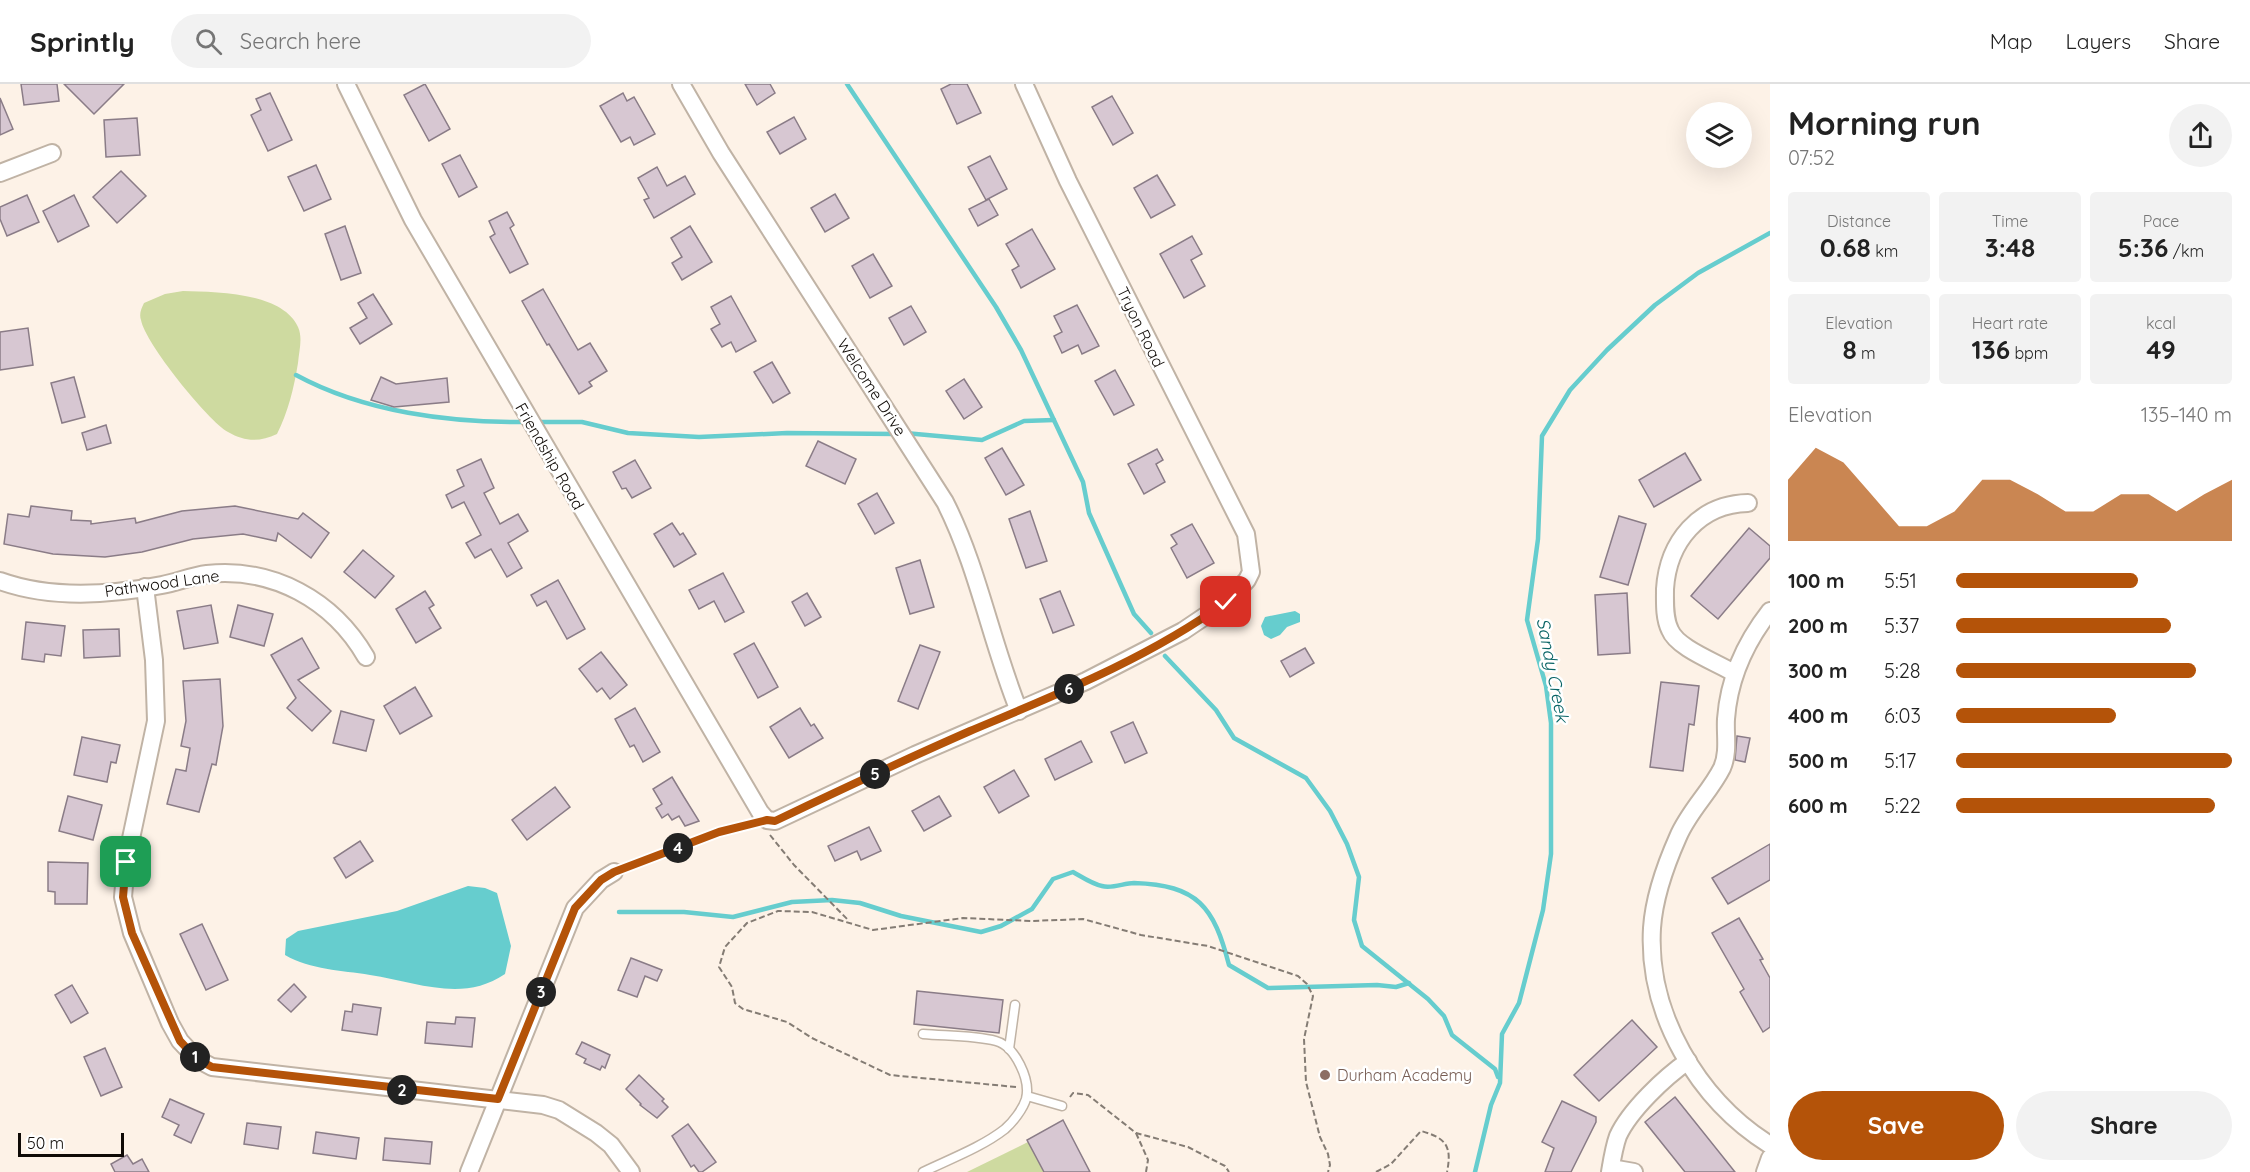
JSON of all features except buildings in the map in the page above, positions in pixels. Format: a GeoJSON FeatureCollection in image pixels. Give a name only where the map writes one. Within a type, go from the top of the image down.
{"type":"FeatureCollection","features":[{"type":"Feature","properties":{"kind":"street","name":"Friendship Road"},"geometry":{"type":"LineString","coordinates":[[346,84],[413,220],[754,802],[767,820]]}},
{"type":"Feature","properties":{"kind":"street","name":"Welcome Drive"},"geometry":{"type":"LineString","coordinates":[[681,84],[721,153],[945,502],[964,544],[1004,675],[1018,711]]}},
{"type":"Feature","properties":{"kind":"street","name":"Tryon Road"},"geometry":{"type":"LineString","coordinates":[[1018,711],[1086,681],[1183,631],[1240,590],[1251,572],[1246,534],[1110,265],[1024,84]]}},
{"type":"Feature","properties":{"kind":"street"},"geometry":{"type":"LineString","coordinates":[[0,173],[52,153]]}},
{"type":"Feature","properties":{"kind":"street"},"geometry":{"type":"LineString","coordinates":[[1734,673],[1683,645],[1670,630],[1664,603],[1666,576],[1676,544],[1694,524],[1723,506],[1748,503]]}},
{"type":"Feature","properties":{"kind":"street","name":"Pathwood Lane"},"geometry":{"type":"LineString","coordinates":[[0,581],[37,589],[111,592],[206,574],[238,574],[268,579],[300,590],[334,615],[353,635],[366,657]]}},
{"type":"Feature","properties":{"kind":"street"},"geometry":{"type":"LineString","coordinates":[[145,587],[154,660],[156,721],[126,862],[123,897],[132,933],[180,1041],[197,1059],[212,1067],[543,1105],[575,1118],[611,1145],[631,1172]]}},
{"type":"Feature","properties":{"kind":"street"},"geometry":{"type":"LineString","coordinates":[[1770,611],[1749,641],[1734,673],[1726,719],[1726,754],[1722,767],[1678,835],[1666,869],[1652,927],[1653,963],[1662,1007],[1688,1061],[1720,1106],[1748,1131],[1770,1145]]}},
{"type":"Feature","properties":{"kind":"street"},"geometry":{"type":"LineString","coordinates":[[767,820],[775,821],[915,755],[1018,711]]}},
{"type":"Feature","properties":{"kind":"street"},"geometry":{"type":"LineString","coordinates":[[469,1172],[575,908],[601,880],[614,872]]}},
{"type":"Feature","properties":{"kind":"street"},"geometry":{"type":"LineString","coordinates":[[1634,1172],[1610,1170],[1613,1151],[1625,1124],[1660,1085],[1688,1061]]}},
{"type":"Feature","properties":{"kind":"street"},"geometry":{"type":"LineString","coordinates":[[1765,1172],[1770,1158]]}},
{"type":"Feature","properties":{"kind":"lane"},"geometry":{"type":"LineString","coordinates":[[1009,1049],[1015,1005]]}},
{"type":"Feature","properties":{"kind":"lane"},"geometry":{"type":"LineString","coordinates":[[922,1034],[998,1041],[1009,1049],[1024,1074],[1027,1095],[1022,1108],[1008,1127],[923,1172]]}},
{"type":"Feature","properties":{"kind":"lane"},"geometry":{"type":"LineString","coordinates":[[1027,1095],[1062,1106]]}},
{"type":"Feature","properties":{"kind":"path"},"geometry":{"type":"LineString","coordinates":[[614,872],[719,832],[767,820],[770,837],[794,866],[851,923]]}},
{"type":"Feature","properties":{"kind":"path"},"geometry":{"type":"LineString","coordinates":[[1027,1095],[1015,1085],[890,1075],[812,1038],[787,1022],[743,1009],[735,1003],[732,987],[719,967],[724,948],[747,923],[778,911],[812,912],[873,930],[963,918],[1031,921],[1083,919],[1141,935],[1208,946],[1298,976],[1307,984],[1313,996],[1304,1039],[1306,1082],[1320,1137],[1328,1154],[1330,1166],[1328,1172]]}},
{"type":"Feature","properties":{"kind":"path"},"geometry":{"type":"LineString","coordinates":[[1062,1106],[1073,1093],[1088,1095],[1136,1132],[1188,1147],[1225,1166],[1229,1172]]}},
{"type":"Feature","properties":{"kind":"path"},"geometry":{"type":"LineString","coordinates":[[1376,1172],[1391,1164],[1421,1131],[1445,1142],[1451,1154],[1447,1172]]}},
{"type":"Feature","properties":{"kind":"path"},"geometry":{"type":"LineString","coordinates":[[1136,1132],[1148,1160],[1146,1172]]}},
{"type":"Feature","properties":{"kind":"green space"},"geometry":{"type":"Polygon","coordinates":[[[183,291],[213,292],[263,300],[290,315],[298,327],[300,340],[296,372],[287,408],[277,434],[252,440],[240,438],[228,432],[193,398],[153,346],[140,318],[144,303],[165,294],[183,291]]]}},
{"type":"Feature","properties":{"kind":"green space"},"geometry":{"type":"Polygon","coordinates":[[[1028,1142],[1044,1172],[967,1172],[1028,1142]]]}},
{"type":"Feature","properties":{"kind":"water"},"geometry":{"type":"Polygon","coordinates":[[[1295,611],[1300,614],[1300,622],[1287,627],[1280,635],[1271,639],[1264,635],[1261,626],[1265,617],[1295,611]]]}},
{"type":"Feature","properties":{"kind":"water"},"geometry":{"type":"Polygon","coordinates":[[[468,886],[485,888],[497,893],[511,946],[505,974],[489,983],[456,989],[439,988],[316,967],[285,955],[286,939],[298,931],[397,911],[468,886]]]}},
{"type":"Feature","properties":{"kind":"waterway"},"geometry":{"type":"LineString","coordinates":[[847,84],[996,307],[1021,350],[1083,482],[1089,513],[1134,614],[1151,633]]}},
{"type":"Feature","properties":{"kind":"waterway","name":"Sandy Creek"},"geometry":{"type":"LineString","coordinates":[[1475,1172],[1491,1105],[1500,1083],[1502,1034],[1519,1003],[1543,910],[1551,854],[1551,723],[1546,686],[1527,620],[1538,539],[1542,436],[1570,390],[1607,350],[1655,305],[1698,273],[1770,233]]}},
{"type":"Feature","properties":{"kind":"waterway"},"geometry":{"type":"LineString","coordinates":[[296,375],[350,398],[408,413],[468,420],[527,422]]}},
{"type":"Feature","properties":{"kind":"waterway"},"geometry":{"type":"LineString","coordinates":[[905,433],[982,440],[1024,421],[1054,420]]}},
{"type":"Feature","properties":{"kind":"waterway"},"geometry":{"type":"LineString","coordinates":[[535,422],[582,422],[628,433],[699,437],[787,433],[897,434]]}},
{"type":"Feature","properties":{"kind":"waterway"},"geometry":{"type":"LineString","coordinates":[[1165,656],[1216,710],[1234,738],[1306,778],[1330,811],[1347,844],[1359,877],[1354,920],[1362,946],[1428,999],[1444,1016],[1452,1035],[1495,1069],[1498,1077]]}},
{"type":"Feature","properties":{"kind":"waterway"},"geometry":{"type":"LineString","coordinates":[[619,912],[684,912],[733,917],[792,902],[832,900],[860,903],[901,916],[981,932],[1001,926],[1032,909],[1053,879],[1073,872],[1102,886],[1134,883],[1156,885],[1174,888],[1188,895],[1200,903],[1209,914],[1217,928],[1229,965],[1268,988],[1377,985],[1396,987],[1409,983]]}},
{"type":"Feature","properties":{"kind":"place","name":"Durham Academy"},"geometry":{"type":"Point","coordinates":[1325,1075]}},
{"type":"Feature","properties":{"kind":"route"},"geometry":{"type":"LineString","coordinates":[[126,862],[123,897],[132,933],[170,1023],[180,1041],[197,1059],[212,1067],[471,1098],[498,1099],[575,908],[601,880],[614,872],[719,832],[767,820],[775,821],[915,755],[1086,681],[1183,631],[1226,602]]}}]}
